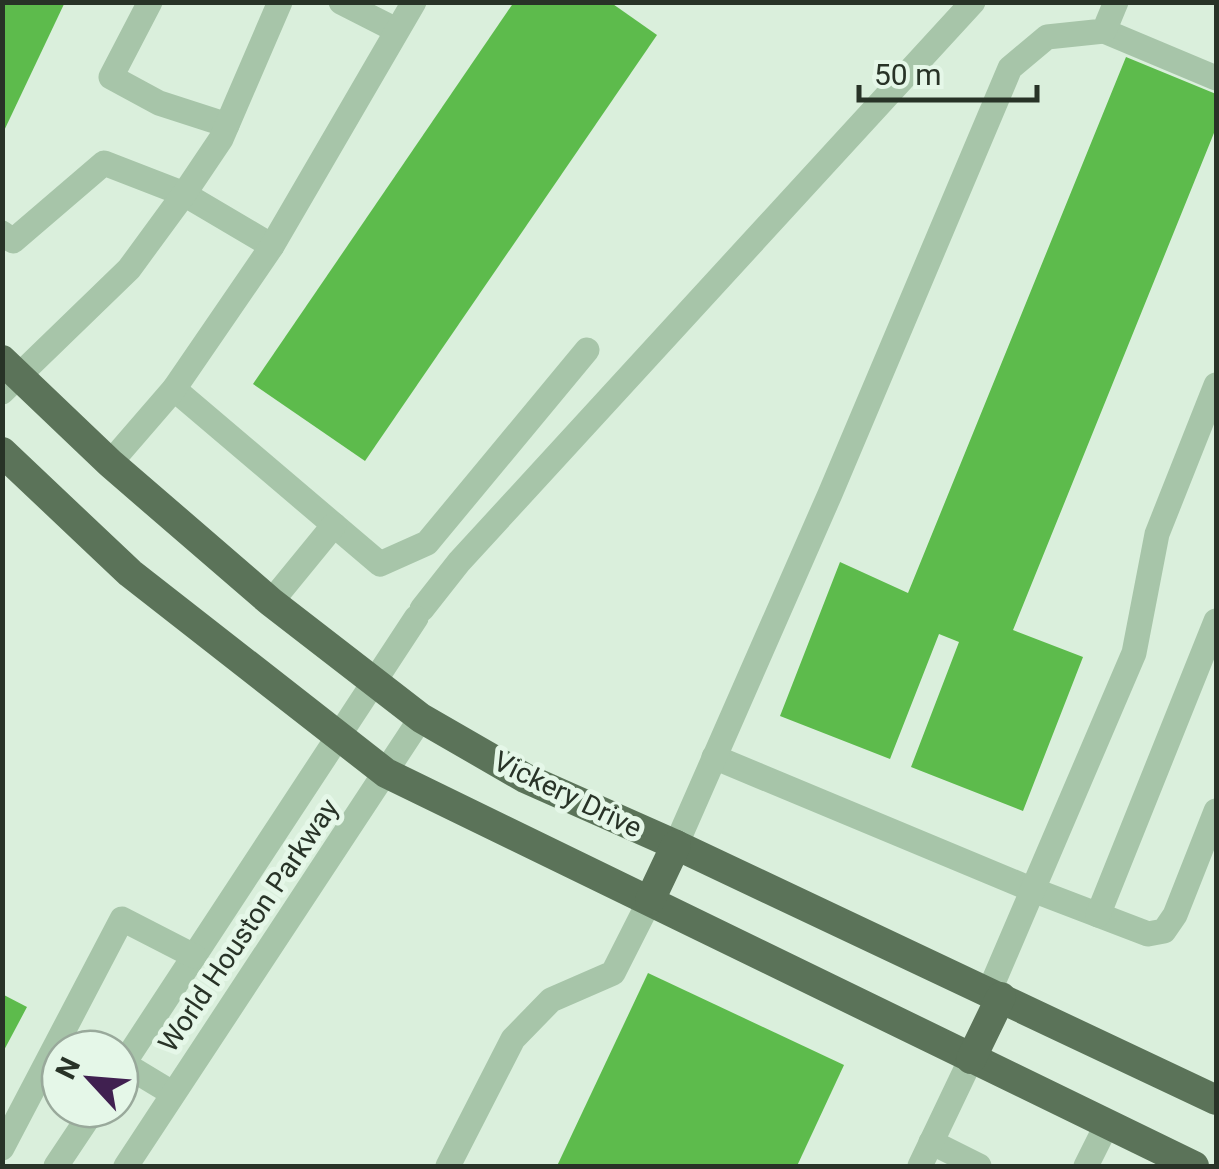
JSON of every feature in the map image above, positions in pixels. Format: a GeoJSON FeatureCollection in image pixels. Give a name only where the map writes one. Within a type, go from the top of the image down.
{"type":"FeatureCollection","features":[{"type":"Feature","properties":{"kind":"main road","name":"Vickery Drive"},"geometry":{"type":"LineString","coordinates":[[8,376],[271,602],[421,718],[525,778],[676,845],[1216,1100]]}},
{"type":"Feature","properties":{"kind":"main road"},"geometry":{"type":"LineString","coordinates":[[2,452],[130,573],[386,773],[1194,1166]]}},
{"type":"Feature","properties":{"kind":"main road"},"geometry":{"type":"LineString","coordinates":[[650,900],[676,845]]}},
{"type":"Feature","properties":{"kind":"main road"},"geometry":{"type":"LineString","coordinates":[[971,1059],[995,995]]}},
{"type":"Feature","properties":{"kind":"street"},"geometry":{"type":"LineString","coordinates":[[150,2],[111,77],[159,103],[227,125]]}},
{"type":"Feature","properties":{"kind":"street"},"geometry":{"type":"LineString","coordinates":[[8,376],[129,269],[184,194],[227,125],[280,2]]}},
{"type":"Feature","properties":{"kind":"street"},"geometry":{"type":"LineString","coordinates":[[341,2],[396,30]]}},
{"type":"Feature","properties":{"kind":"street"},"geometry":{"type":"LineString","coordinates":[[110,463],[174,389],[272,246],[414,2]]}},
{"type":"Feature","properties":{"kind":"street","name":"World Houston Parkway"},"geometry":{"type":"LineString","coordinates":[[140,1038],[419,614],[459,562],[973,2]]}},
{"type":"Feature","properties":{"kind":"street"},"geometry":{"type":"LineString","coordinates":[[1104,31],[1116,2]]}},
{"type":"Feature","properties":{"kind":"street"},"geometry":{"type":"LineString","coordinates":[[676,845],[1010,68],[1047,37],[1104,31],[1216,78]]}},
{"type":"Feature","properties":{"kind":"street"},"geometry":{"type":"LineString","coordinates":[[2,233],[12,241],[104,164],[184,194],[272,246]]}},
{"type":"Feature","properties":{"kind":"street"},"geometry":{"type":"LineString","coordinates":[[174,389],[380,564],[427,543],[587,350]]}},
{"type":"Feature","properties":{"kind":"street"},"geometry":{"type":"LineString","coordinates":[[995,995],[1033,890],[1134,653],[1157,534],[1216,386]]}},
{"type":"Feature","properties":{"kind":"street"},"geometry":{"type":"LineString","coordinates":[[271,602],[334,525]]}},
{"type":"Feature","properties":{"kind":"street"},"geometry":{"type":"LineString","coordinates":[[1098,915],[1216,621]]}},
{"type":"Feature","properties":{"kind":"street","name":"World Houston Parkway"},"geometry":{"type":"LineString","coordinates":[[126,1166],[421,718]]}},
{"type":"Feature","properties":{"kind":"street"},"geometry":{"type":"LineString","coordinates":[[714,757],[1148,934],[1164,931],[1175,915],[1216,811]]}},
{"type":"Feature","properties":{"kind":"street"},"geometry":{"type":"LineString","coordinates":[[448,1166],[513,1039],[551,1000],[613,974],[650,900]]}},
{"type":"Feature","properties":{"kind":"street"},"geometry":{"type":"LineString","coordinates":[[2,1148],[122,920],[194,956]]}},
{"type":"Feature","properties":{"kind":"street"},"geometry":{"type":"LineString","coordinates":[[920,1166],[971,1059]]}},
{"type":"Feature","properties":{"kind":"street"},"geometry":{"type":"LineString","coordinates":[[140,1076],[172,1094]]}},
{"type":"Feature","properties":{"kind":"street"},"geometry":{"type":"LineString","coordinates":[[1086,1166],[1106,1124]]}},
{"type":"Feature","properties":{"kind":"street"},"geometry":{"type":"LineString","coordinates":[[56,1166],[81,1129]]}},
{"type":"Feature","properties":{"kind":"street"},"geometry":{"type":"LineString","coordinates":[[931,1142],[980,1166]]}},
{"type":"Feature","properties":{"kind":"building"},"geometry":{"type":"Polygon","coordinates":[[[2,2],[65,2],[2,135],[2,2]]]}},
{"type":"Feature","properties":{"kind":"building"},"geometry":{"type":"Polygon","coordinates":[[[514,2],[610,2],[657,35],[365,461],[253,384],[514,2]]]}},
{"type":"Feature","properties":{"kind":"building"},"geometry":{"type":"Polygon","coordinates":[[[1126,57],[1216,94],[1216,128],[1013,630],[1083,657],[1023,811],[911,767],[959,642],[939,634],[890,759],[780,716],[840,562],[908,593],[1126,57]]]}},
{"type":"Feature","properties":{"kind":"building"},"geometry":{"type":"Polygon","coordinates":[[[648,973],[844,1065],[797,1166],[557,1166],[648,973]]]}},
{"type":"Feature","properties":{"kind":"building"},"geometry":{"type":"Polygon","coordinates":[[[2,994],[27,1007],[2,1054],[2,994]]]}}]}
